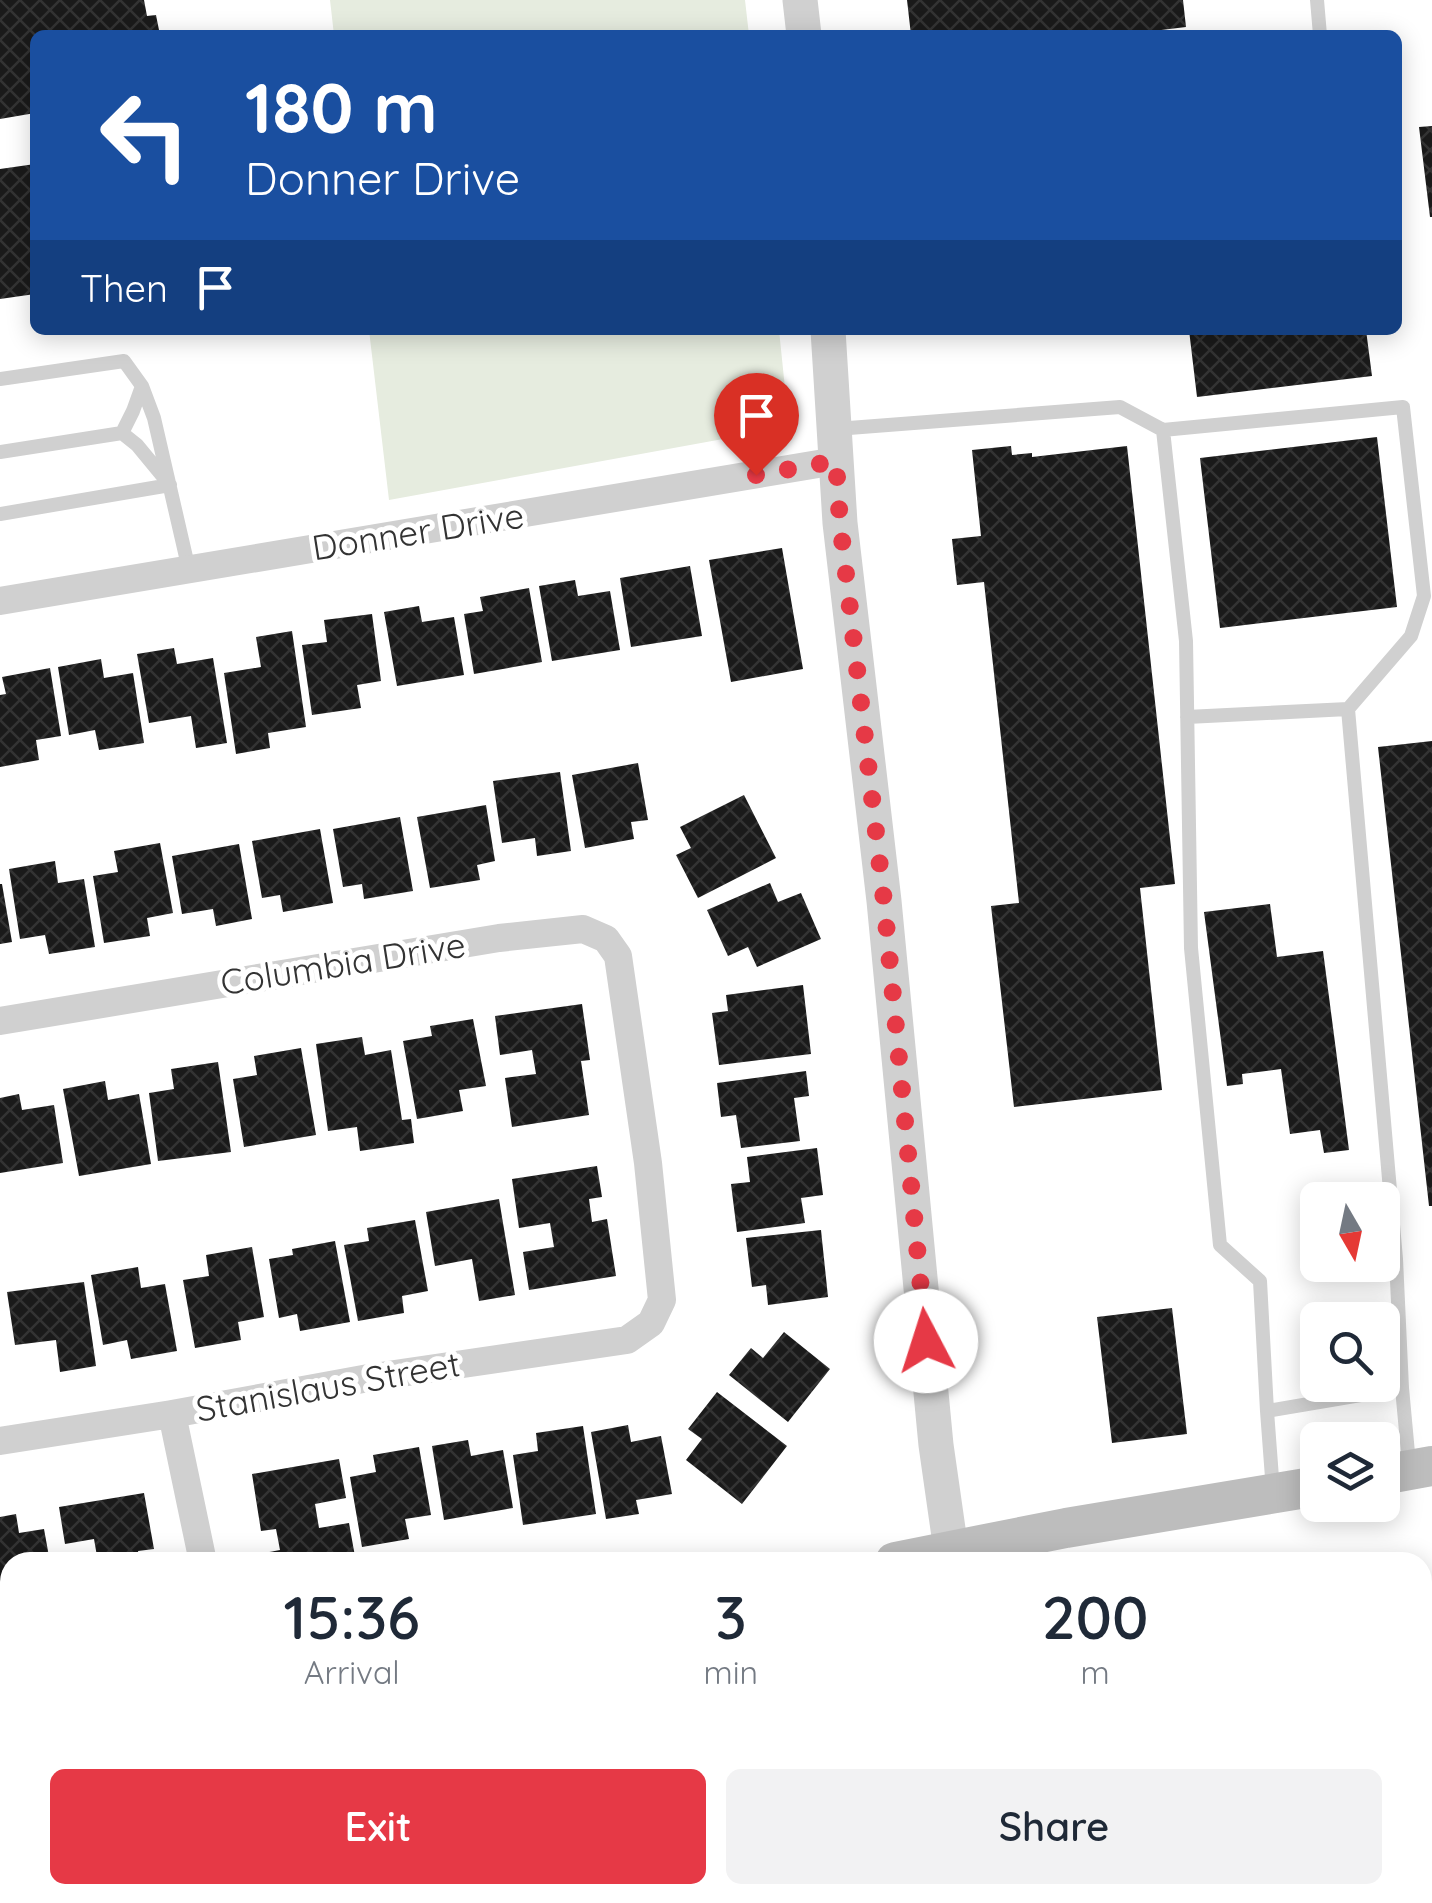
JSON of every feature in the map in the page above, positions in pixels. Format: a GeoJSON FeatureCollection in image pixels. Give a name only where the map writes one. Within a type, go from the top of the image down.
{"type":"FeatureCollection","features":[{"type":"Feature","properties":{"kind":"main road"},"geometry":{"type":"LineString","coordinates":[[968,1552],[1066,1528],[1300,1489]]}},
{"type":"Feature","properties":{"kind":"street"},"geometry":{"type":"LineString","coordinates":[[800,0],[803,30]]}},
{"type":"Feature","properties":{"kind":"street"},"geometry":{"type":"LineString","coordinates":[[828,335],[840,522],[884,901],[936,1445],[951,1552]]}},
{"type":"Feature","properties":{"kind":"street","name":"Donner Drive"},"geometry":{"type":"LineString","coordinates":[[0,600],[190,570],[835,445]]}},
{"type":"Feature","properties":{"kind":"street","name":"Columbia Drive"},"geometry":{"type":"LineString","coordinates":[[0,1021],[499,938],[583,929],[606,939],[618,956],[648,1163],[662,1300],[651,1323]]}},
{"type":"Feature","properties":{"kind":"street","name":"Stanislaus Street"},"geometry":{"type":"LineString","coordinates":[[0,1440],[374,1377],[627,1340],[651,1323]]}},
{"type":"Feature","properties":{"kind":"street"},"geometry":{"type":"LineString","coordinates":[[172,1414],[200,1552]]}},
{"type":"Feature","properties":{"kind":"lane"},"geometry":{"type":"LineString","coordinates":[[1316,0],[1319,30]]}},
{"type":"Feature","properties":{"kind":"lane"},"geometry":{"type":"LineString","coordinates":[[0,379],[124,361],[142,386],[154,418],[190,570]]}},
{"type":"Feature","properties":{"kind":"lane"},"geometry":{"type":"LineString","coordinates":[[122,432],[142,386]]}},
{"type":"Feature","properties":{"kind":"lane"},"geometry":{"type":"LineString","coordinates":[[835,445],[1120,407],[1164,430],[1403,406],[1424,596],[1411,636],[1348,709],[1396,1259],[1408,1470]]}},
{"type":"Feature","properties":{"kind":"lane"},"geometry":{"type":"LineString","coordinates":[[1164,430],[1186,641],[1192,948],[1220,1244],[1260,1281],[1274,1493]]}},
{"type":"Feature","properties":{"kind":"lane"},"geometry":{"type":"LineString","coordinates":[[0,452],[122,432]]}},
{"type":"Feature","properties":{"kind":"lane"},"geometry":{"type":"LineString","coordinates":[[122,432],[170,485]]}},
{"type":"Feature","properties":{"kind":"lane"},"geometry":{"type":"LineString","coordinates":[[0,514],[170,485]]}},
{"type":"Feature","properties":{"kind":"lane"},"geometry":{"type":"LineString","coordinates":[[1187,717],[1348,709]]}},
{"type":"Feature","properties":{"kind":"lane"},"geometry":{"type":"LineString","coordinates":[[1266,1412],[1402,1388]]}},
{"type":"Feature","properties":{"kind":"shaded area"},"geometry":{"type":"Polygon","coordinates":[[[330,0],[745,0],[748,30],[333,30],[330,0]]]}},
{"type":"Feature","properties":{"kind":"shaded area"},"geometry":{"type":"Polygon","coordinates":[[[370,335],[780,335],[789,427],[389,500],[370,335]]]}},
{"type":"Feature","properties":{"kind":"building"},"geometry":{"type":"Polygon","coordinates":[[[0,0],[144,0],[147,16],[156,15],[159,30],[30,30],[30,114],[0,119],[0,0]]]}},
{"type":"Feature","properties":{"kind":"building"},"geometry":{"type":"Polygon","coordinates":[[[907,0],[1183,0],[1186,27],[1161,30],[910,30],[907,0]]]}},
{"type":"Feature","properties":{"kind":"building"},"geometry":{"type":"Polygon","coordinates":[[[1432,126],[1432,217],[1430,217],[1419,127],[1432,126]]]}},
{"type":"Feature","properties":{"kind":"building"},"geometry":{"type":"Polygon","coordinates":[[[30,165],[30,295],[0,299],[0,169],[30,165]]]}},
{"type":"Feature","properties":{"kind":"building"},"geometry":{"type":"Polygon","coordinates":[[[1190,335],[1367,335],[1372,376],[1197,397],[1190,335]]]}},
{"type":"Feature","properties":{"kind":"building"},"geometry":{"type":"Polygon","coordinates":[[[1377,437],[1397,607],[1220,628],[1200,458],[1377,437]]]}},
{"type":"Feature","properties":{"kind":"building"},"geometry":{"type":"Polygon","coordinates":[[[1011,446],[1012,455],[1032,453],[1032,457],[1127,446],[1175,884],[1140,888],[1162,1090],[1014,1107],[991,906],[1019,903],[984,582],[957,585],[952,539],[981,536],[972,450],[1011,446]]]}},
{"type":"Feature","properties":{"kind":"building"},"geometry":{"type":"Polygon","coordinates":[[[782,548],[803,669],[731,682],[709,560],[782,548]]]}},
{"type":"Feature","properties":{"kind":"building"},"geometry":{"type":"Polygon","coordinates":[[[690,566],[702,636],[631,647],[620,578],[690,566]]]}},
{"type":"Feature","properties":{"kind":"building"},"geometry":{"type":"Polygon","coordinates":[[[575,580],[578,596],[610,591],[620,650],[552,661],[539,586],[575,580]]]}},
{"type":"Feature","properties":{"kind":"building"},"geometry":{"type":"Polygon","coordinates":[[[529,588],[542,662],[474,674],[464,614],[483,611],[480,597],[529,588]]]}},
{"type":"Feature","properties":{"kind":"building"},"geometry":{"type":"Polygon","coordinates":[[[419,606],[422,622],[454,617],[464,675],[397,686],[384,612],[419,606]]]}},
{"type":"Feature","properties":{"kind":"building"},"geometry":{"type":"Polygon","coordinates":[[[372,614],[381,681],[357,685],[361,708],[312,715],[302,645],[327,642],[324,620],[372,614]]]}},
{"type":"Feature","properties":{"kind":"building"},"geometry":{"type":"Polygon","coordinates":[[[292,631],[306,727],[268,733],[270,748],[236,754],[224,673],[261,667],[256,637],[292,631]]]}},
{"type":"Feature","properties":{"kind":"building"},"geometry":{"type":"Polygon","coordinates":[[[174,648],[177,664],[213,658],[227,743],[196,748],[191,716],[149,723],[137,654],[174,648]]]}},
{"type":"Feature","properties":{"kind":"building"},"geometry":{"type":"Polygon","coordinates":[[[101,659],[104,678],[133,673],[144,743],[99,750],[95,730],[69,735],[58,667],[101,659]]]}},
{"type":"Feature","properties":{"kind":"building"},"geometry":{"type":"Polygon","coordinates":[[[50,668],[61,736],[36,740],[39,760],[0,767],[0,695],[6,694],[2,677],[50,668]]]}},
{"type":"Feature","properties":{"kind":"building"},"geometry":{"type":"Polygon","coordinates":[[[1432,741],[1432,1206],[1429,1206],[1378,747],[1432,741]]]}},
{"type":"Feature","properties":{"kind":"building"},"geometry":{"type":"Polygon","coordinates":[[[638,763],[648,820],[631,822],[634,839],[585,848],[572,775],[638,763]]]}},
{"type":"Feature","properties":{"kind":"building"},"geometry":{"type":"Polygon","coordinates":[[[560,772],[571,851],[537,856],[535,838],[502,843],[493,781],[560,772]]]}},
{"type":"Feature","properties":{"kind":"building"},"geometry":{"type":"Polygon","coordinates":[[[744,795],[776,858],[698,898],[676,855],[691,848],[680,827],[744,795]]]}},
{"type":"Feature","properties":{"kind":"building"},"geometry":{"type":"Polygon","coordinates":[[[486,805],[495,861],[477,865],[480,880],[430,888],[417,817],[486,805]]]}},
{"type":"Feature","properties":{"kind":"building"},"geometry":{"type":"Polygon","coordinates":[[[400,817],[413,891],[364,899],[362,884],[343,887],[333,829],[400,817]]]}},
{"type":"Feature","properties":{"kind":"building"},"geometry":{"type":"Polygon","coordinates":[[[320,829],[333,903],[283,912],[280,895],[262,898],[252,841],[320,829]]]}},
{"type":"Feature","properties":{"kind":"building"},"geometry":{"type":"Polygon","coordinates":[[[160,843],[173,913],[147,918],[150,936],[104,943],[93,876],[118,872],[114,851],[160,843]]]}},
{"type":"Feature","properties":{"kind":"building"},"geometry":{"type":"Polygon","coordinates":[[[239,844],[252,919],[216,926],[213,909],[182,914],[172,856],[239,844]]]}},
{"type":"Feature","properties":{"kind":"building"},"geometry":{"type":"Polygon","coordinates":[[[55,861],[58,883],[84,879],[95,947],[49,954],[45,935],[20,939],[9,869],[55,861]]]}},
{"type":"Feature","properties":{"kind":"building"},"geometry":{"type":"Polygon","coordinates":[[[770,883],[778,902],[801,893],[821,939],[757,967],[748,947],[728,956],[707,910],[770,883]]]}},
{"type":"Feature","properties":{"kind":"building"},"geometry":{"type":"Polygon","coordinates":[[[0,884],[12,942],[0,944],[0,884]]]}},
{"type":"Feature","properties":{"kind":"building"},"geometry":{"type":"Polygon","coordinates":[[[1270,904],[1277,957],[1323,951],[1349,1150],[1324,1153],[1320,1130],[1290,1134],[1281,1069],[1242,1074],[1243,1084],[1227,1086],[1204,912],[1270,904]]]}},
{"type":"Feature","properties":{"kind":"building"},"geometry":{"type":"Polygon","coordinates":[[[803,985],[811,1054],[719,1065],[712,1013],[728,1011],[726,995],[803,985]]]}},
{"type":"Feature","properties":{"kind":"building"},"geometry":{"type":"Polygon","coordinates":[[[582,1004],[590,1060],[581,1061],[589,1115],[512,1127],[505,1078],[536,1074],[532,1050],[500,1055],[495,1016],[582,1004]]]}},
{"type":"Feature","properties":{"kind":"building"},"geometry":{"type":"Polygon","coordinates":[[[473,1019],[486,1086],[459,1090],[463,1111],[417,1119],[403,1041],[432,1036],[430,1026],[473,1019]]]}},
{"type":"Feature","properties":{"kind":"building"},"geometry":{"type":"Polygon","coordinates":[[[362,1037],[365,1055],[391,1050],[402,1120],[411,1119],[414,1143],[360,1151],[357,1127],[328,1131],[316,1044],[362,1037]]]}},
{"type":"Feature","properties":{"kind":"building"},"geometry":{"type":"Polygon","coordinates":[[[301,1048],[316,1135],[244,1147],[233,1079],[257,1075],[254,1056],[301,1048]]]}},
{"type":"Feature","properties":{"kind":"building"},"geometry":{"type":"Polygon","coordinates":[[[218,1062],[231,1152],[158,1161],[149,1093],[174,1089],[171,1069],[218,1062]]]}},
{"type":"Feature","properties":{"kind":"building"},"geometry":{"type":"Polygon","coordinates":[[[806,1071],[809,1096],[794,1098],[800,1141],[741,1148],[736,1115],[721,1117],[717,1083],[806,1071]]]}},
{"type":"Feature","properties":{"kind":"building"},"geometry":{"type":"Polygon","coordinates":[[[105,1081],[108,1100],[139,1094],[151,1164],[79,1176],[63,1089],[105,1081]]]}},
{"type":"Feature","properties":{"kind":"building"},"geometry":{"type":"Polygon","coordinates":[[[19,1094],[22,1110],[54,1105],[63,1163],[0,1173],[0,1098],[19,1094]]]}},
{"type":"Feature","properties":{"kind":"building"},"geometry":{"type":"Polygon","coordinates":[[[817,1148],[823,1195],[801,1198],[805,1223],[737,1232],[731,1184],[750,1182],[747,1157],[817,1148]]]}},
{"type":"Feature","properties":{"kind":"building"},"geometry":{"type":"Polygon","coordinates":[[[597,1166],[602,1197],[589,1199],[592,1222],[607,1219],[616,1276],[529,1290],[523,1252],[554,1247],[550,1223],[519,1228],[512,1179],[597,1166]]]}},
{"type":"Feature","properties":{"kind":"building"},"geometry":{"type":"Polygon","coordinates":[[[499,1199],[515,1295],[479,1301],[472,1259],[435,1266],[426,1212],[499,1199]]]}},
{"type":"Feature","properties":{"kind":"building"},"geometry":{"type":"Polygon","coordinates":[[[415,1220],[428,1291],[402,1296],[404,1313],[358,1321],[344,1245],[369,1241],[367,1228],[415,1220]]]}},
{"type":"Feature","properties":{"kind":"building"},"geometry":{"type":"Polygon","coordinates":[[[821,1230],[828,1297],[768,1305],[766,1285],[752,1287],[746,1238],[821,1230]]]}},
{"type":"Feature","properties":{"kind":"building"},"geometry":{"type":"Polygon","coordinates":[[[335,1241],[350,1322],[300,1331],[297,1314],[279,1318],[269,1259],[293,1255],[292,1249],[335,1241]]]}},
{"type":"Feature","properties":{"kind":"building"},"geometry":{"type":"Polygon","coordinates":[[[252,1247],[264,1317],[238,1322],[241,1340],[195,1348],[183,1280],[209,1276],[206,1255],[252,1247]]]}},
{"type":"Feature","properties":{"kind":"building"},"geometry":{"type":"Polygon","coordinates":[[[138,1267],[141,1288],[165,1284],[177,1351],[131,1359],[127,1340],[103,1345],[91,1275],[138,1267]]]}},
{"type":"Feature","properties":{"kind":"building"},"geometry":{"type":"Polygon","coordinates":[[[84,1282],[96,1366],[60,1372],[56,1340],[15,1345],[7,1292],[84,1282]]]}},
{"type":"Feature","properties":{"kind":"building"},"geometry":{"type":"Polygon","coordinates":[[[1172,1308],[1187,1434],[1112,1443],[1097,1317],[1172,1308]]]}},
{"type":"Feature","properties":{"kind":"building"},"geometry":{"type":"Polygon","coordinates":[[[784,1332],[830,1369],[788,1422],[729,1375],[751,1348],[763,1358],[784,1332]]]}},
{"type":"Feature","properties":{"kind":"building"},"geometry":{"type":"Polygon","coordinates":[[[717,1392],[787,1446],[742,1504],[686,1460],[702,1439],[688,1429],[717,1392]]]}},
{"type":"Feature","properties":{"kind":"building"},"geometry":{"type":"Polygon","coordinates":[[[628,1425],[631,1442],[661,1436],[672,1494],[636,1500],[639,1514],[606,1519],[591,1432],[628,1425]]]}},
{"type":"Feature","properties":{"kind":"building"},"geometry":{"type":"Polygon","coordinates":[[[583,1426],[596,1514],[523,1525],[513,1455],[538,1451],[536,1433],[583,1426]]]}},
{"type":"Feature","properties":{"kind":"building"},"geometry":{"type":"Polygon","coordinates":[[[468,1440],[471,1456],[503,1450],[513,1508],[444,1520],[432,1446],[468,1440]]]}},
{"type":"Feature","properties":{"kind":"building"},"geometry":{"type":"Polygon","coordinates":[[[419,1447],[431,1515],[405,1519],[409,1539],[362,1547],[350,1477],[376,1472],[373,1455],[419,1447]]]}},
{"type":"Feature","properties":{"kind":"building"},"geometry":{"type":"Polygon","coordinates":[[[339,1459],[346,1498],[315,1504],[319,1528],[349,1523],[354,1552],[269,1552],[280,1550],[276,1529],[261,1531],[252,1474],[339,1459]]]}},
{"type":"Feature","properties":{"kind":"building"},"geometry":{"type":"Polygon","coordinates":[[[144,1493],[154,1549],[96,1552],[94,1539],[65,1544],[59,1507],[144,1493]]]}},
{"type":"Feature","properties":{"kind":"building"},"geometry":{"type":"Polygon","coordinates":[[[16,1514],[19,1533],[44,1529],[48,1552],[0,1552],[0,1517],[16,1514]]]}},
{"type":"Feature","properties":{"kind":"route"},"geometry":{"type":"LineString","coordinates":[[756,475],[836,461],[926,1341]]}}]}
